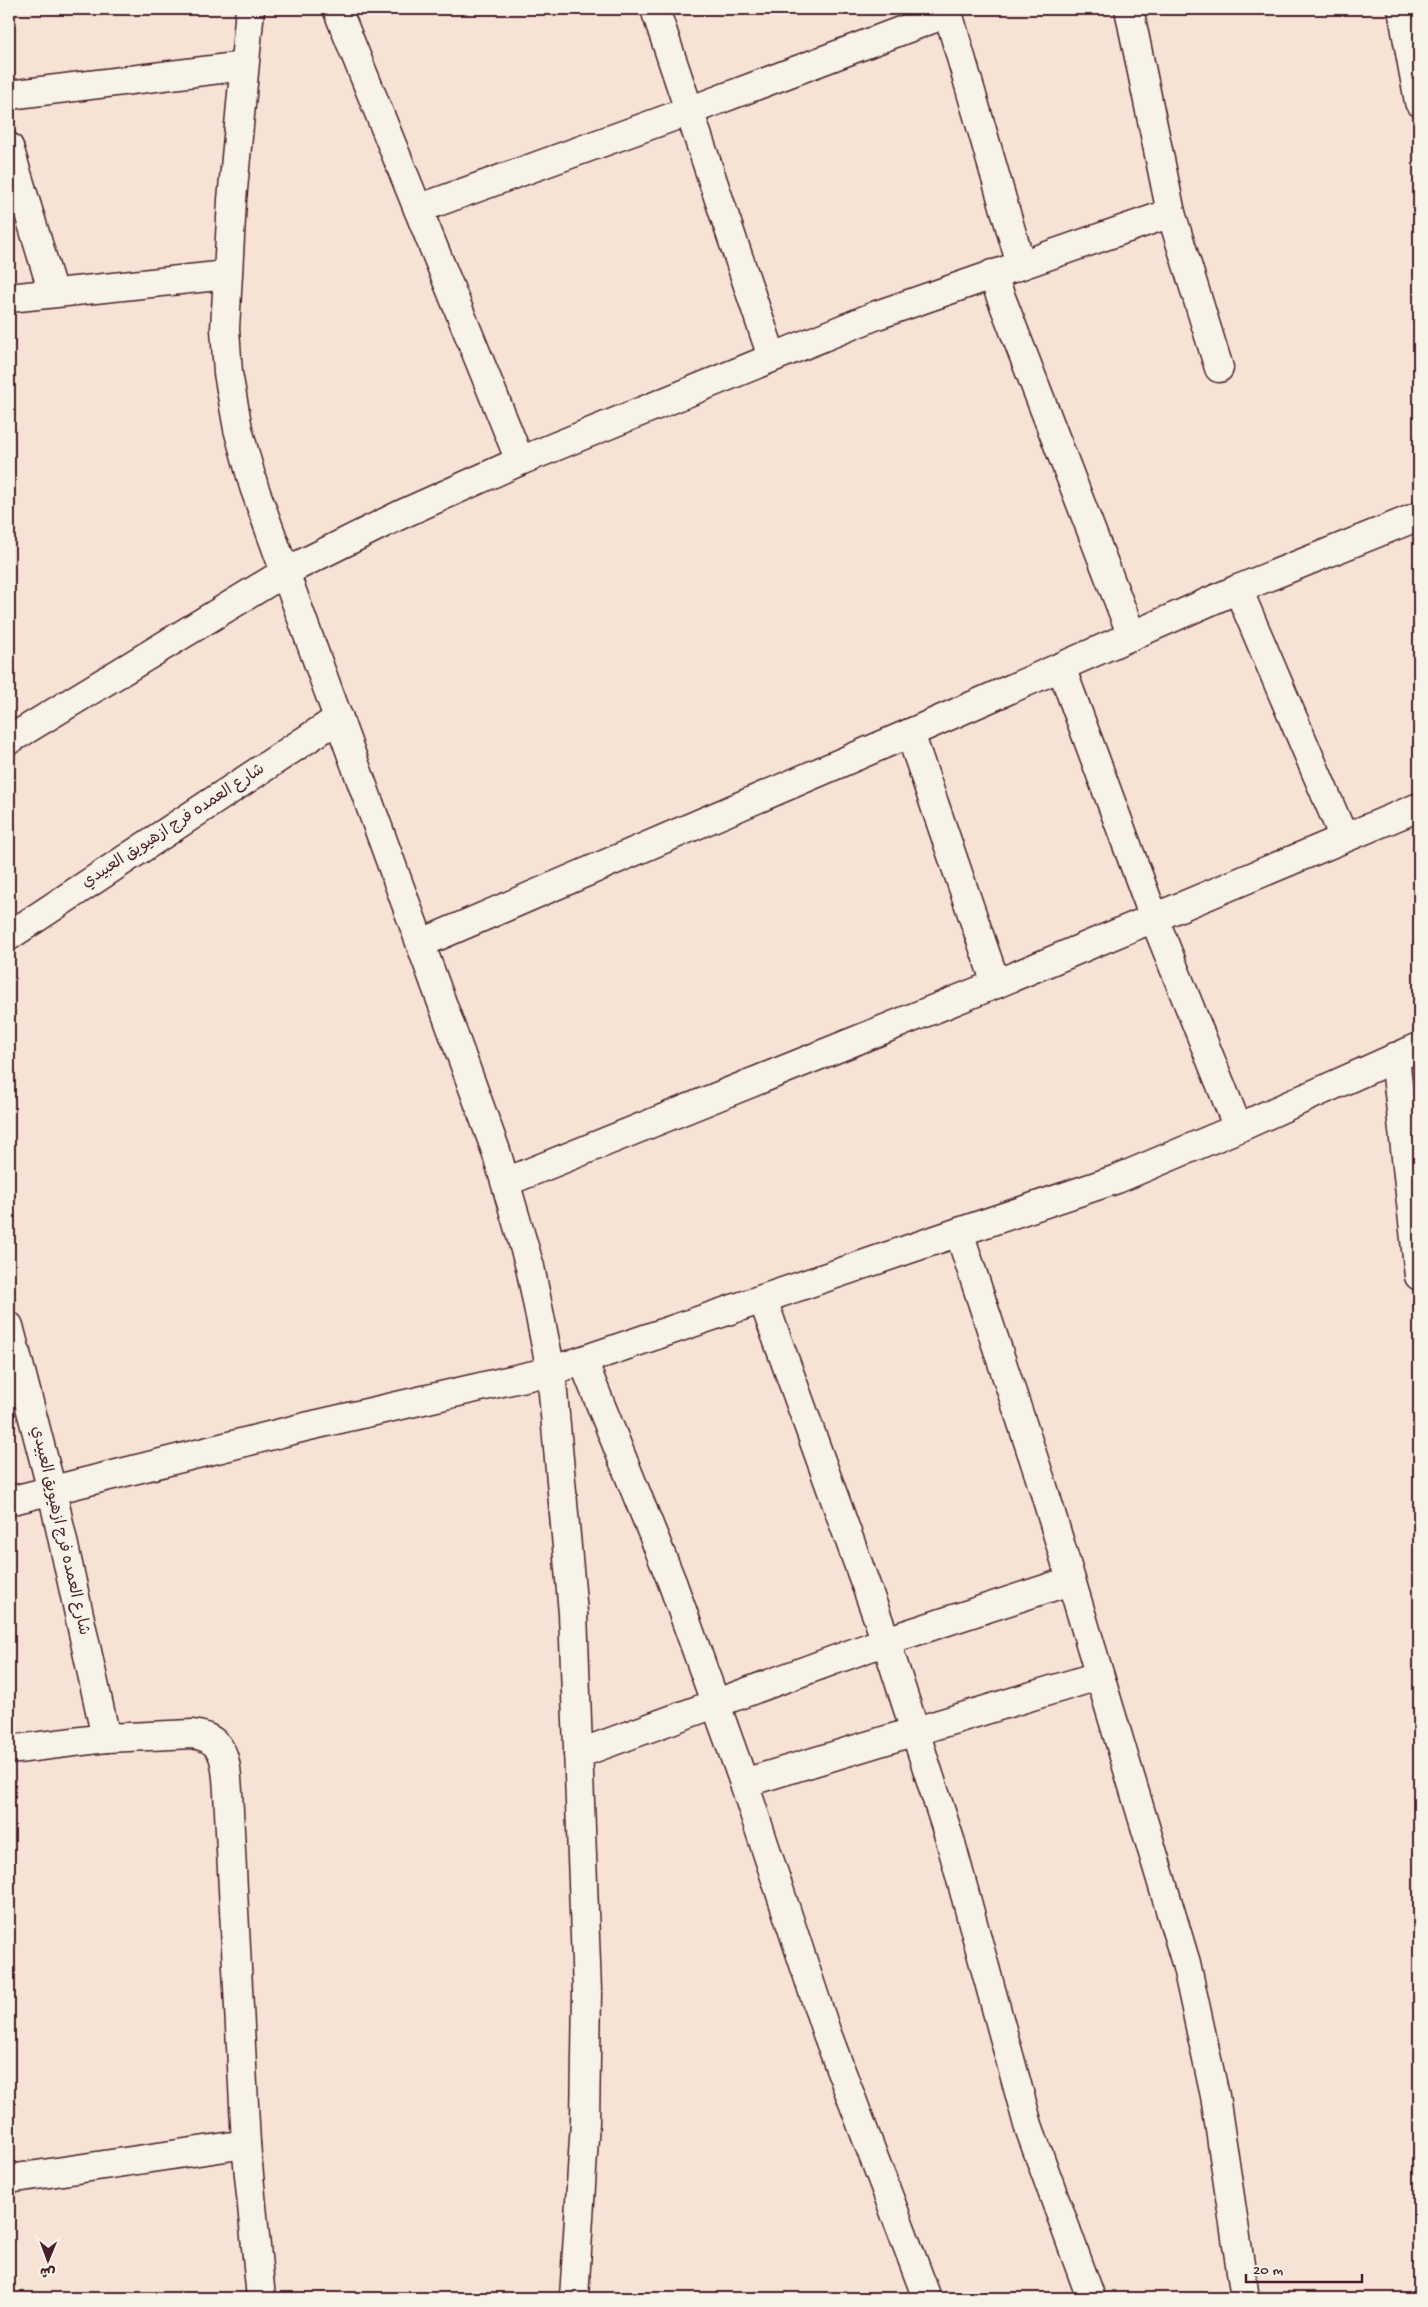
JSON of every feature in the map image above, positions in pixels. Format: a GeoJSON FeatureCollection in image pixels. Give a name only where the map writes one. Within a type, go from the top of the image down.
{"type":"FeatureCollection","features":[{"type":"Feature","properties":{"kind":"street"},"geometry":{"type":"LineString","coordinates":[[250,9],[227,274],[225,329],[228,373],[238,429],[254,488],[422,943],[506,1182],[530,1267],[551,1371],[572,1613],[588,2058],[574,2298]]}},
{"type":"Feature","properties":{"kind":"street"},"geometry":{"type":"LineString","coordinates":[[337,9],[520,461]]}},
{"type":"Feature","properties":{"kind":"street"},"geometry":{"type":"LineString","coordinates":[[655,9],[772,357]]}},
{"type":"Feature","properties":{"kind":"street"},"geometry":{"type":"LineString","coordinates":[[1128,9],[1170,213],[1218,368]]}},
{"type":"Feature","properties":{"kind":"street"},"geometry":{"type":"LineString","coordinates":[[1402,9],[1419,102]]}},
{"type":"Feature","properties":{"kind":"street"},"geometry":{"type":"LineString","coordinates":[[418,209],[689,111],[948,11],[1021,265]]}},
{"type":"Feature","properties":{"kind":"street"},"geometry":{"type":"LineString","coordinates":[[9,95],[244,66]]}},
{"type":"Feature","properties":{"kind":"street"},"geometry":{"type":"LineString","coordinates":[[9,147],[53,293]]}},
{"type":"Feature","properties":{"kind":"street"},"geometry":{"type":"LineString","coordinates":[[9,740],[285,572],[400,515],[520,461],[877,315],[1170,213]]}},
{"type":"Feature","properties":{"kind":"street"},"geometry":{"type":"LineString","coordinates":[[9,298],[227,274]]}},
{"type":"Feature","properties":{"kind":"street"},"geometry":{"type":"LineString","coordinates":[[992,274],[1132,636]]}},
{"type":"Feature","properties":{"kind":"street"},"geometry":{"type":"LineString","coordinates":[[422,943],[910,733],[1238,589],[1418,520]]}},
{"type":"Feature","properties":{"kind":"street"},"geometry":{"type":"LineString","coordinates":[[1238,589],[1344,838]]}},
{"type":"Feature","properties":{"kind":"street"},"geometry":{"type":"LineString","coordinates":[[1061,667],[1154,918],[1238,1128]]}},
{"type":"Feature","properties":{"kind":"street","name":"شارع العمده فرج ازهيويق العبيدي"},"geometry":{"type":"LineString","coordinates":[[9,936],[338,718]]}},
{"type":"Feature","properties":{"kind":"street"},"geometry":{"type":"LineString","coordinates":[[910,733],[996,984]]}},
{"type":"Feature","properties":{"kind":"street"},"geometry":{"type":"LineString","coordinates":[[506,1182],[996,984],[1419,807]]}},
{"type":"Feature","properties":{"kind":"street"},"geometry":{"type":"LineString","coordinates":[[9,1501],[305,1427],[551,1371],[583,1361],[1117,1179],[1238,1128],[1407,1052],[1419,1276]]}},
{"type":"Feature","properties":{"kind":"street"},"geometry":{"type":"LineString","coordinates":[[959,1232],[1044,1490],[1098,1676],[1186,1963],[1215,2096],[1245,2298]]}},
{"type":"Feature","properties":{"kind":"street"},"geometry":{"type":"LineString","coordinates":[[763,1300],[886,1641],[954,1853],[1028,2125],[1091,2298]]}},
{"type":"Feature","properties":{"kind":"street","name":"شارع العمده فرج ازهيويق العبيدي"},"geometry":{"type":"LineString","coordinates":[[9,1326],[52,1491],[106,1738]]}},
{"type":"Feature","properties":{"kind":"street"},"geometry":{"type":"LineString","coordinates":[[583,1361],[672,1582],[744,1783],[826,2031],[927,2298]]}},
{"type":"Feature","properties":{"kind":"street"},"geometry":{"type":"LineString","coordinates":[[578,1754],[886,1641],[1070,1581]]}},
{"type":"Feature","properties":{"kind":"street"},"geometry":{"type":"LineString","coordinates":[[744,1783],[1098,1676]]}},
{"type":"Feature","properties":{"kind":"street"},"geometry":{"type":"LineString","coordinates":[[9,1750],[106,1738],[192,1734],[204,1735],[216,1742],[223,1754],[228,1792],[246,2144],[261,2298]]}},
{"type":"Feature","properties":{"kind":"street"},"geometry":{"type":"LineString","coordinates":[[9,2179],[246,2144]]}}]}
